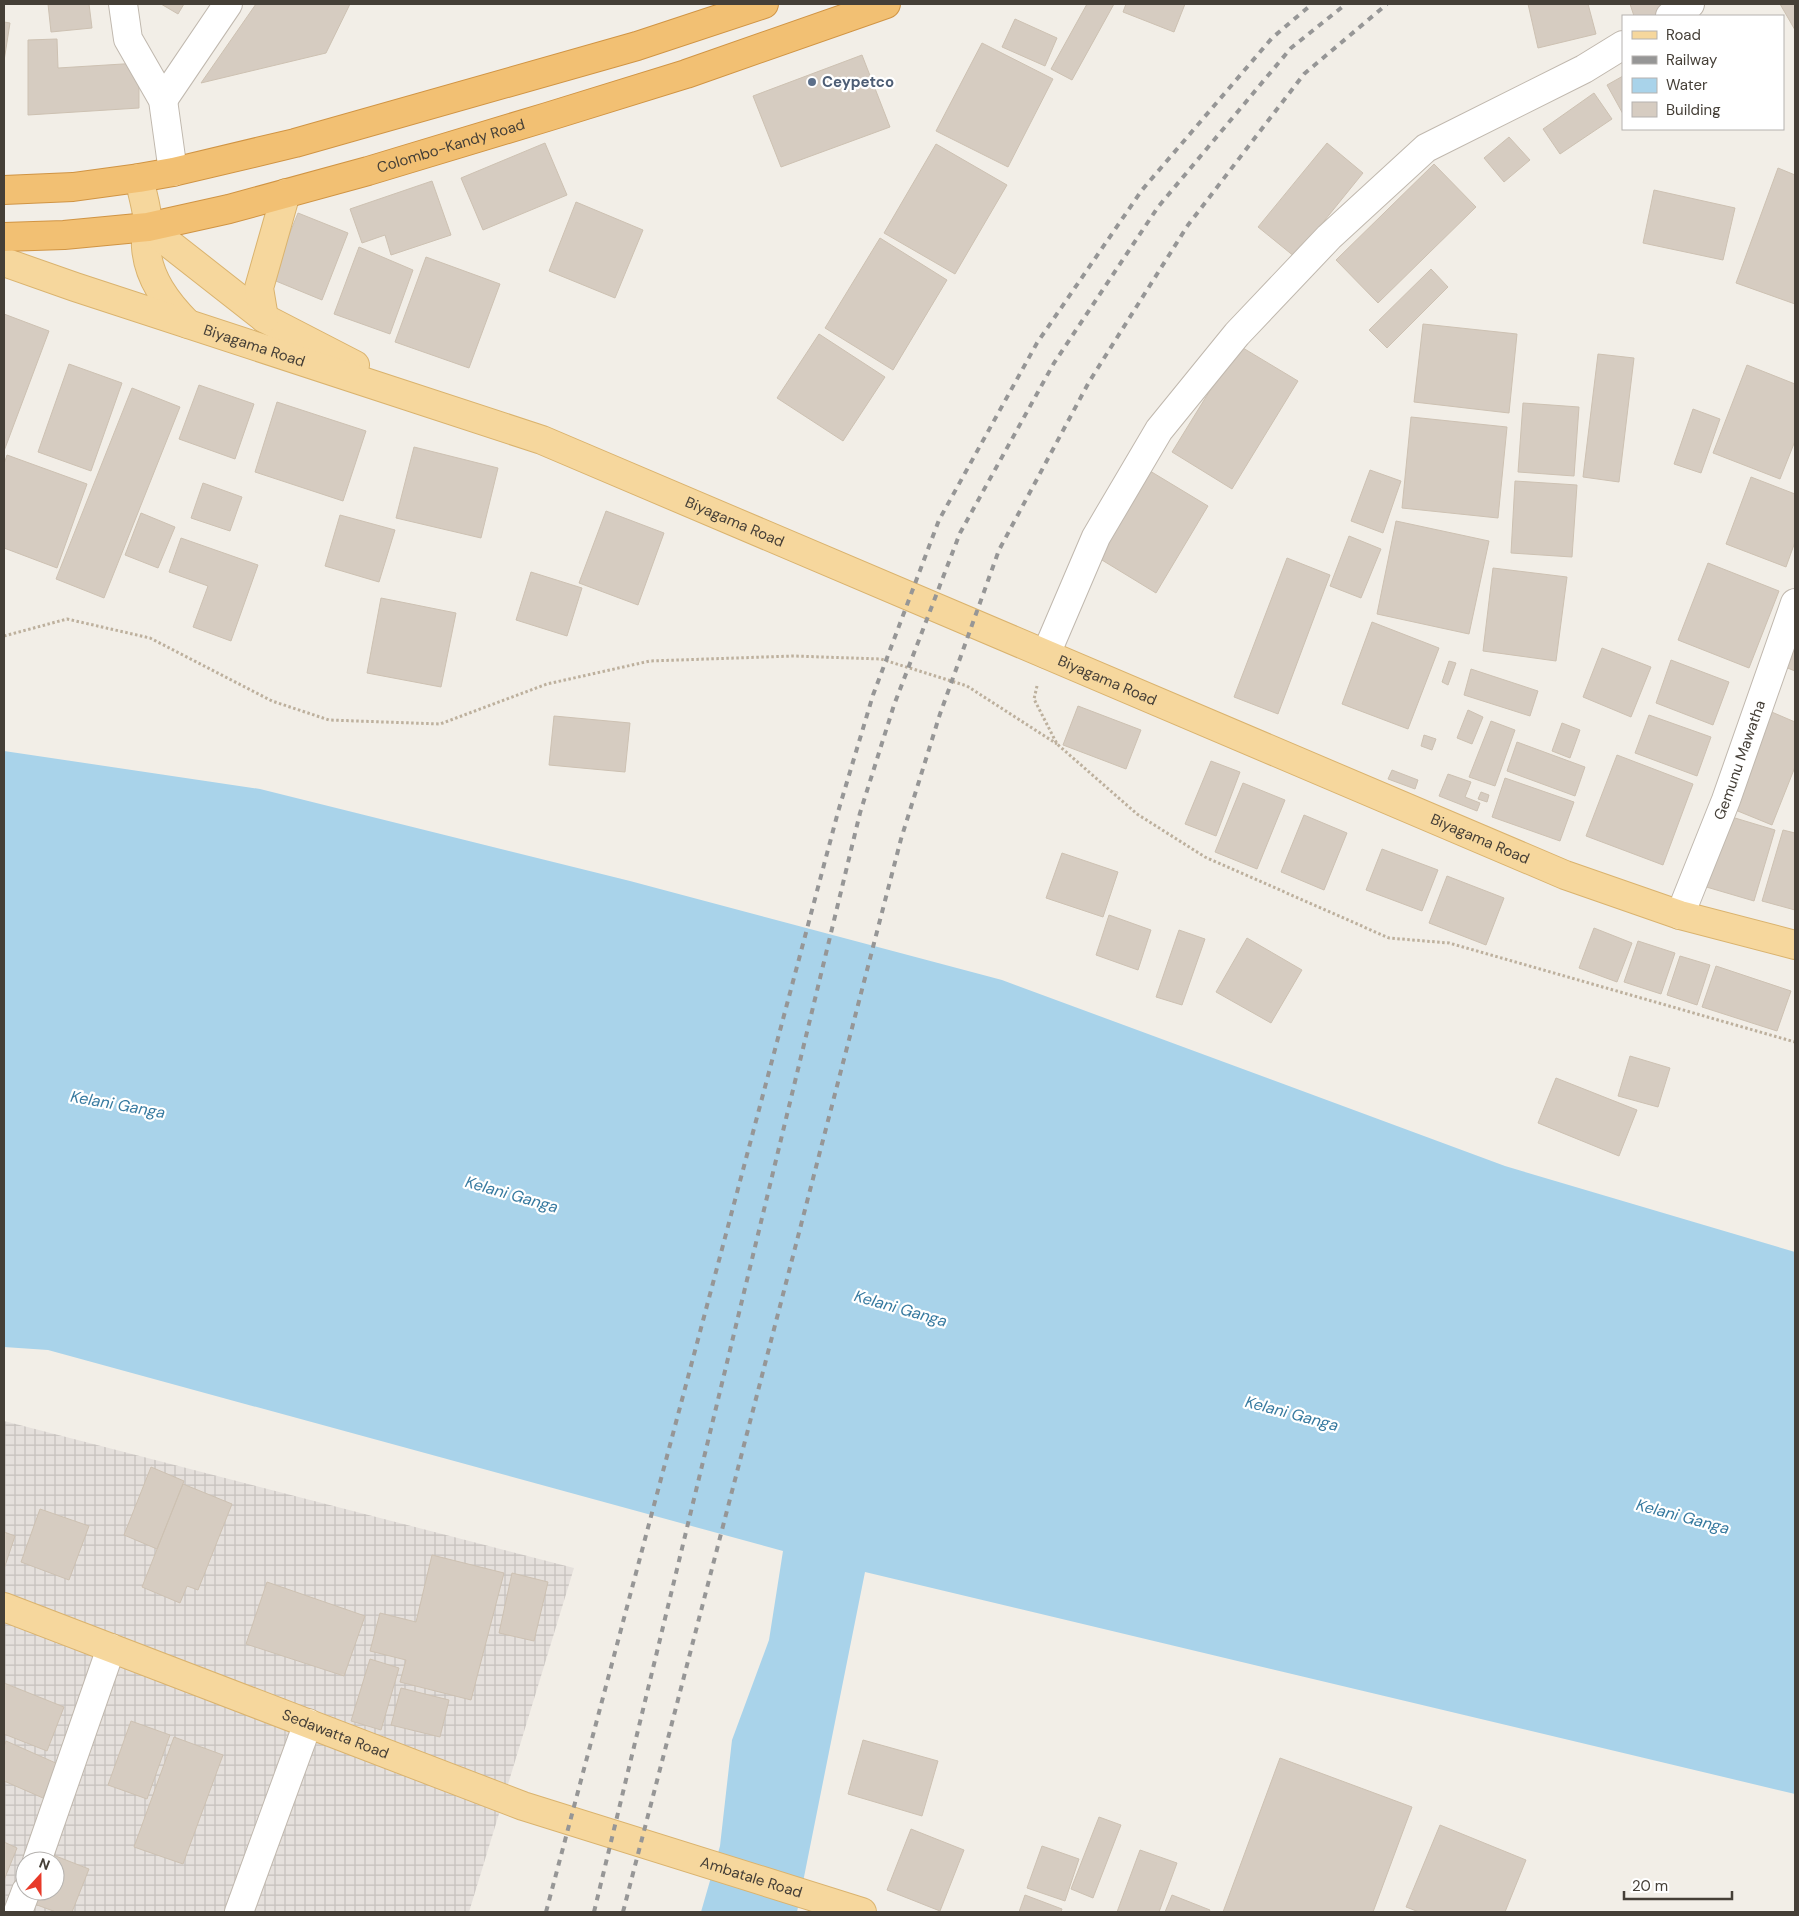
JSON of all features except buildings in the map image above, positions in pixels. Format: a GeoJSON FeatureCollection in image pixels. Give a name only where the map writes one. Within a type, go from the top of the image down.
{"type":"FeatureCollection","features":[{"type":"Feature","properties":{"kind":"highway"},"geometry":{"type":"LineString","coordinates":[[4,190],[73,187],[139,178],[173,172],[294,143],[636,46],[764,4]]}},
{"type":"Feature","properties":{"kind":"highway","name":"Colombo-Kandy Road"},"geometry":{"type":"LineString","coordinates":[[4,237],[64,235],[148,227],[368,172],[686,74],[886,4]]}},
{"type":"Feature","properties":{"kind":"main road","name":"Biyagama Road"},"geometry":{"type":"LineString","coordinates":[[139,178],[148,227],[145,246],[148,261],[158,288],[170,306],[188,324],[542,440],[1565,875],[1680,915],[1795,945]]}},
{"type":"Feature","properties":{"kind":"main road"},"geometry":{"type":"LineString","coordinates":[[264,318],[259,288],[286,193]]}},
{"type":"Feature","properties":{"kind":"main road","name":"Biyagama Road"},"geometry":{"type":"LineString","coordinates":[[148,227],[264,318],[426,401]]}},
{"type":"Feature","properties":{"kind":"main road"},"geometry":{"type":"LineString","coordinates":[[4,262],[188,324]]}},
{"type":"Feature","properties":{"kind":"main road","name":"Sedawatta Road"},"geometry":{"type":"LineString","coordinates":[[4,1607],[523,1806],[670,1852]]}},
{"type":"Feature","properties":{"kind":"main road","name":"Ambatale Road"},"geometry":{"type":"LineString","coordinates":[[670,1852],[855,1910]]}},
{"type":"Feature","properties":{"kind":"street"},"geometry":{"type":"LineString","coordinates":[[123,4],[128,39],[163,100],[173,172]]}},
{"type":"Feature","properties":{"kind":"street"},"geometry":{"type":"LineString","coordinates":[[163,100],[228,4]]}},
{"type":"Feature","properties":{"kind":"street"},"geometry":{"type":"LineString","coordinates":[[1672,15],[1690,4]]}},
{"type":"Feature","properties":{"kind":"street"},"geometry":{"type":"LineString","coordinates":[[1046,654],[1096,537],[1160,430],[1237,334],[1316,250],[1426,148],[1584,69],[1622,46]]}},
{"type":"Feature","properties":{"kind":"street","name":"Gemunu Mawatha"},"geometry":{"type":"LineString","coordinates":[[1680,915],[1726,800],[1778,657],[1795,603]]}},
{"type":"Feature","properties":{"kind":"street"},"geometry":{"type":"LineString","coordinates":[[40,1851],[111,1648]]}},
{"type":"Feature","properties":{"kind":"street"},"geometry":{"type":"LineString","coordinates":[[239,1912],[308,1723]]}},
{"type":"Feature","properties":{"kind":"path"},"geometry":{"type":"LineString","coordinates":[[4,636],[67,619],[150,638],[272,702],[330,720],[440,724],[547,684],[650,661],[793,656],[881,659],[967,686],[1057,744],[1137,814],[1205,857],[1374,932],[1389,938],[1449,943],[1795,1042]]}},
{"type":"Feature","properties":{"kind":"path"},"geometry":{"type":"LineString","coordinates":[[1046,654],[1034,699],[1057,744]]}},
{"type":"Feature","properties":{"kind":"shaded area"},"geometry":{"type":"Polygon","coordinates":[[[4,1421],[574,1568],[469,1912],[4,1912],[4,1421]]]}},
{"type":"Feature","properties":{"kind":"water","name":"Kelani Ganga"},"geometry":{"type":"Polygon","coordinates":[[[4,751],[260,789],[630,881],[1002,980],[1505,1166],[1795,1252],[1795,1794],[865,1572],[797,1912],[701,1912],[720,1846],[732,1740],[769,1640],[783,1551],[48,1350],[4,1347],[4,751]]]}},
{"type":"Feature","properties":{"kind":"railway"},"geometry":{"type":"LineString","coordinates":[[546,1912],[838,812],[873,695],[939,520],[1037,343],[1142,190],[1272,38],[1312,4]]}},
{"type":"Feature","properties":{"kind":"railway"},"geometry":{"type":"LineString","coordinates":[[594,1912],[860,813],[894,705],[960,533],[1054,363],[1158,207],[1291,48],[1346,4]]}},
{"type":"Feature","properties":{"kind":"railway"},"geometry":{"type":"LineString","coordinates":[[623,1912],[901,839],[940,714],[999,550],[1089,382],[1188,225],[1304,74],[1387,4]]}},
{"type":"Feature","properties":{"kind":"place","name":"Ceypetco"},"geometry":{"type":"Point","coordinates":[812,82]}}]}
